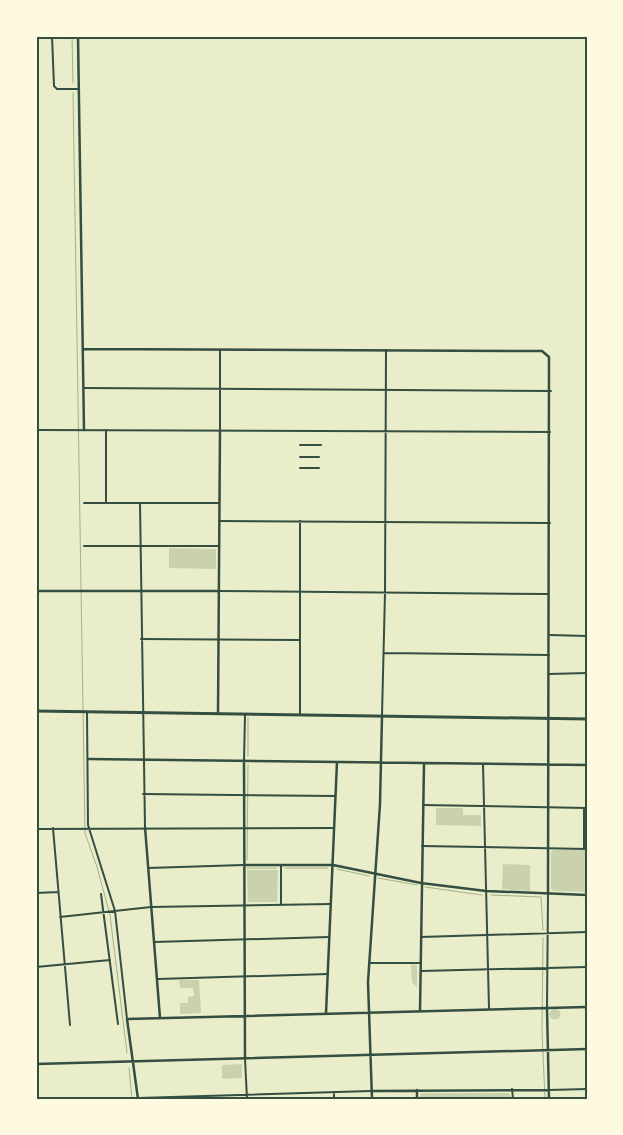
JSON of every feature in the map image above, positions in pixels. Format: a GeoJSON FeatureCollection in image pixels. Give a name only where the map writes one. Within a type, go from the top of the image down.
{"type":"FeatureCollection","features":[{"type":"Feature","properties":{"kind":"main road"},"geometry":{"type":"LineString","coordinates":[[36,711],[587,719]]}},
{"type":"Feature","properties":{"kind":"street"},"geometry":{"type":"LineString","coordinates":[[52,36],[54,86],[57,89],[79,89]]}},
{"type":"Feature","properties":{"kind":"street"},"geometry":{"type":"LineString","coordinates":[[78,36],[84,388],[83,430]]}},
{"type":"Feature","properties":{"kind":"street"},"geometry":{"type":"LineString","coordinates":[[83,349],[542,351],[549,357],[551,362],[547,933],[549,1099]]}},
{"type":"Feature","properties":{"kind":"street"},"geometry":{"type":"LineString","coordinates":[[218,713],[220,350]]}},
{"type":"Feature","properties":{"kind":"street"},"geometry":{"type":"LineString","coordinates":[[372,1099],[369,963],[381,763],[385,593],[386,350]]}},
{"type":"Feature","properties":{"kind":"street"},"geometry":{"type":"LineString","coordinates":[[84,388],[550,391]]}},
{"type":"Feature","properties":{"kind":"street"},"geometry":{"type":"LineString","coordinates":[[36,430],[550,432]]}},
{"type":"Feature","properties":{"kind":"street"},"geometry":{"type":"LineString","coordinates":[[106,430],[106,503]]}},
{"type":"Feature","properties":{"kind":"street"},"geometry":{"type":"LineString","coordinates":[[300,445],[321,445]]}},
{"type":"Feature","properties":{"kind":"street"},"geometry":{"type":"LineString","coordinates":[[300,457],[319,458]]}},
{"type":"Feature","properties":{"kind":"street"},"geometry":{"type":"LineString","coordinates":[[300,468],[319,468]]}},
{"type":"Feature","properties":{"kind":"street"},"geometry":{"type":"LineString","coordinates":[[84,503],[219,503]]}},
{"type":"Feature","properties":{"kind":"street"},"geometry":{"type":"LineString","coordinates":[[140,503],[143,794],[160,1018]]}},
{"type":"Feature","properties":{"kind":"street"},"geometry":{"type":"LineString","coordinates":[[219,521],[550,523]]}},
{"type":"Feature","properties":{"kind":"street"},"geometry":{"type":"LineString","coordinates":[[300,521],[300,714]]}},
{"type":"Feature","properties":{"kind":"street"},"geometry":{"type":"LineString","coordinates":[[84,546],[219,546]]}},
{"type":"Feature","properties":{"kind":"street"},"geometry":{"type":"LineString","coordinates":[[36,591],[550,594]]}},
{"type":"Feature","properties":{"kind":"street"},"geometry":{"type":"LineString","coordinates":[[550,635],[587,636]]}},
{"type":"Feature","properties":{"kind":"street"},"geometry":{"type":"LineString","coordinates":[[141,639],[299,640]]}},
{"type":"Feature","properties":{"kind":"street"},"geometry":{"type":"LineString","coordinates":[[384,654],[550,655]]}},
{"type":"Feature","properties":{"kind":"street"},"geometry":{"type":"LineString","coordinates":[[549,674],[587,673]]}},
{"type":"Feature","properties":{"kind":"street"},"geometry":{"type":"LineString","coordinates":[[87,712],[89,829],[113,911],[138,1098],[417,1090],[587,1089]]}},
{"type":"Feature","properties":{"kind":"street"},"geometry":{"type":"LineString","coordinates":[[245,713],[243,1015],[247,1099]]}},
{"type":"Feature","properties":{"kind":"street"},"geometry":{"type":"LineString","coordinates":[[88,759],[587,765]]}},
{"type":"Feature","properties":{"kind":"street"},"geometry":{"type":"LineString","coordinates":[[326,1013],[337,762]]}},
{"type":"Feature","properties":{"kind":"street"},"geometry":{"type":"LineString","coordinates":[[420,1011],[424,763]]}},
{"type":"Feature","properties":{"kind":"street"},"geometry":{"type":"LineString","coordinates":[[483,764],[489,1009]]}},
{"type":"Feature","properties":{"kind":"street"},"geometry":{"type":"LineString","coordinates":[[143,794],[335,796]]}},
{"type":"Feature","properties":{"kind":"street"},"geometry":{"type":"LineString","coordinates":[[422,846],[585,849],[585,808],[423,805]]}},
{"type":"Feature","properties":{"kind":"street"},"geometry":{"type":"LineString","coordinates":[[36,829],[145,827],[334,828]]}},
{"type":"Feature","properties":{"kind":"street"},"geometry":{"type":"LineString","coordinates":[[53,828],[70,1025]]}},
{"type":"Feature","properties":{"kind":"street"},"geometry":{"type":"LineString","coordinates":[[280,865],[281,905]]}},
{"type":"Feature","properties":{"kind":"street"},"geometry":{"type":"LineString","coordinates":[[148,868],[333,865],[422,883],[486,892],[587,895]]}},
{"type":"Feature","properties":{"kind":"street"},"geometry":{"type":"LineString","coordinates":[[36,894],[58,892]]}},
{"type":"Feature","properties":{"kind":"street"},"geometry":{"type":"LineString","coordinates":[[101,894],[105,912],[118,1024]]}},
{"type":"Feature","properties":{"kind":"street"},"geometry":{"type":"LineString","coordinates":[[60,917],[151,907],[331,904]]}},
{"type":"Feature","properties":{"kind":"street"},"geometry":{"type":"LineString","coordinates":[[421,937],[587,932]]}},
{"type":"Feature","properties":{"kind":"street"},"geometry":{"type":"LineString","coordinates":[[154,942],[330,937]]}},
{"type":"Feature","properties":{"kind":"street"},"geometry":{"type":"LineString","coordinates":[[36,967],[110,960]]}},
{"type":"Feature","properties":{"kind":"street"},"geometry":{"type":"LineString","coordinates":[[369,963],[421,963]]}},
{"type":"Feature","properties":{"kind":"street"},"geometry":{"type":"LineString","coordinates":[[421,972],[587,967]]}},
{"type":"Feature","properties":{"kind":"street"},"geometry":{"type":"LineString","coordinates":[[157,979],[328,974]]}},
{"type":"Feature","properties":{"kind":"street"},"geometry":{"type":"LineString","coordinates":[[127,1019],[587,1007]]}},
{"type":"Feature","properties":{"kind":"street"},"geometry":{"type":"LineString","coordinates":[[36,1064],[587,1049]]}},
{"type":"Feature","properties":{"kind":"street"},"geometry":{"type":"LineString","coordinates":[[512,1089],[513,1099]]}},
{"type":"Feature","properties":{"kind":"street"},"geometry":{"type":"LineString","coordinates":[[417,1090],[417,1099]]}},
{"type":"Feature","properties":{"kind":"street"},"geometry":{"type":"LineString","coordinates":[[334,1092],[334,1099]]}},
{"type":"Feature","properties":{"kind":"green space"},"geometry":{"type":"Polygon","coordinates":[[[169,548],[216,549],[216,569],[169,568],[169,548]]]}},
{"type":"Feature","properties":{"kind":"green space"},"geometry":{"type":"Polygon","coordinates":[[[436,808],[463,808],[463,815],[481,815],[481,826],[436,825],[436,808]]]}},
{"type":"Feature","properties":{"kind":"green space"},"geometry":{"type":"Polygon","coordinates":[[[553,850],[587,850],[587,892],[554,891],[551,889],[551,852],[553,850]]]}},
{"type":"Feature","properties":{"kind":"green space"},"geometry":{"type":"Polygon","coordinates":[[[503,864],[530,865],[530,891],[502,889],[503,864]]]}},
{"type":"Feature","properties":{"kind":"green space"},"geometry":{"type":"Polygon","coordinates":[[[247,870],[278,870],[277,902],[248,902],[247,870]]]}},
{"type":"Feature","properties":{"kind":"green space"},"geometry":{"type":"Polygon","coordinates":[[[411,964],[417,965],[417,988],[412,982],[411,964]]]}},
{"type":"Feature","properties":{"kind":"green space"},"geometry":{"type":"Polygon","coordinates":[[[179,980],[199,980],[201,1013],[180,1014],[180,1003],[188,1003],[188,997],[194,996],[193,988],[180,988],[179,980]]]}},
{"type":"Feature","properties":{"kind":"green space"},"geometry":{"type":"Polygon","coordinates":[[[555,1008],[561,1014],[555,1020],[549,1014],[555,1008]]]}},
{"type":"Feature","properties":{"kind":"green space"},"geometry":{"type":"Polygon","coordinates":[[[242,1064],[242,1078],[222,1079],[222,1065],[242,1064]]]}},
{"type":"Feature","properties":{"kind":"green space"},"geometry":{"type":"Polygon","coordinates":[[[421,1093],[509,1093],[511,1099],[419,1099],[421,1093]]]}},
{"type":"Feature","properties":{"kind":"waterway"},"geometry":{"type":"LineString","coordinates":[[72,36],[73,83]]}},
{"type":"Feature","properties":{"kind":"waterway"},"geometry":{"type":"LineString","coordinates":[[73,93],[85,833],[97,867],[110,915],[127,1053]]}},
{"type":"Feature","properties":{"kind":"waterway"},"geometry":{"type":"LineString","coordinates":[[248,718],[248,756]]}},
{"type":"Feature","properties":{"kind":"waterway"},"geometry":{"type":"LineString","coordinates":[[247,860],[248,765]]}},
{"type":"Feature","properties":{"kind":"waterway"},"geometry":{"type":"LineString","coordinates":[[247,868],[276,868]]}},
{"type":"Feature","properties":{"kind":"waterway"},"geometry":{"type":"LineString","coordinates":[[285,868],[328,868]]}},
{"type":"Feature","properties":{"kind":"waterway"},"geometry":{"type":"LineString","coordinates":[[337,869],[369,876]]}},
{"type":"Feature","properties":{"kind":"waterway"},"geometry":{"type":"LineString","coordinates":[[378,878],[417,885]]}},
{"type":"Feature","properties":{"kind":"waterway"},"geometry":{"type":"LineString","coordinates":[[425,887],[482,895]]}},
{"type":"Feature","properties":{"kind":"waterway"},"geometry":{"type":"LineString","coordinates":[[491,895],[541,897],[543,930]]}},
{"type":"Feature","properties":{"kind":"waterway"},"geometry":{"type":"LineString","coordinates":[[543,938],[542,1031],[545,1099]]}},
{"type":"Feature","properties":{"kind":"waterway"},"geometry":{"type":"LineString","coordinates":[[129,1068],[132,1099]]}}]}
